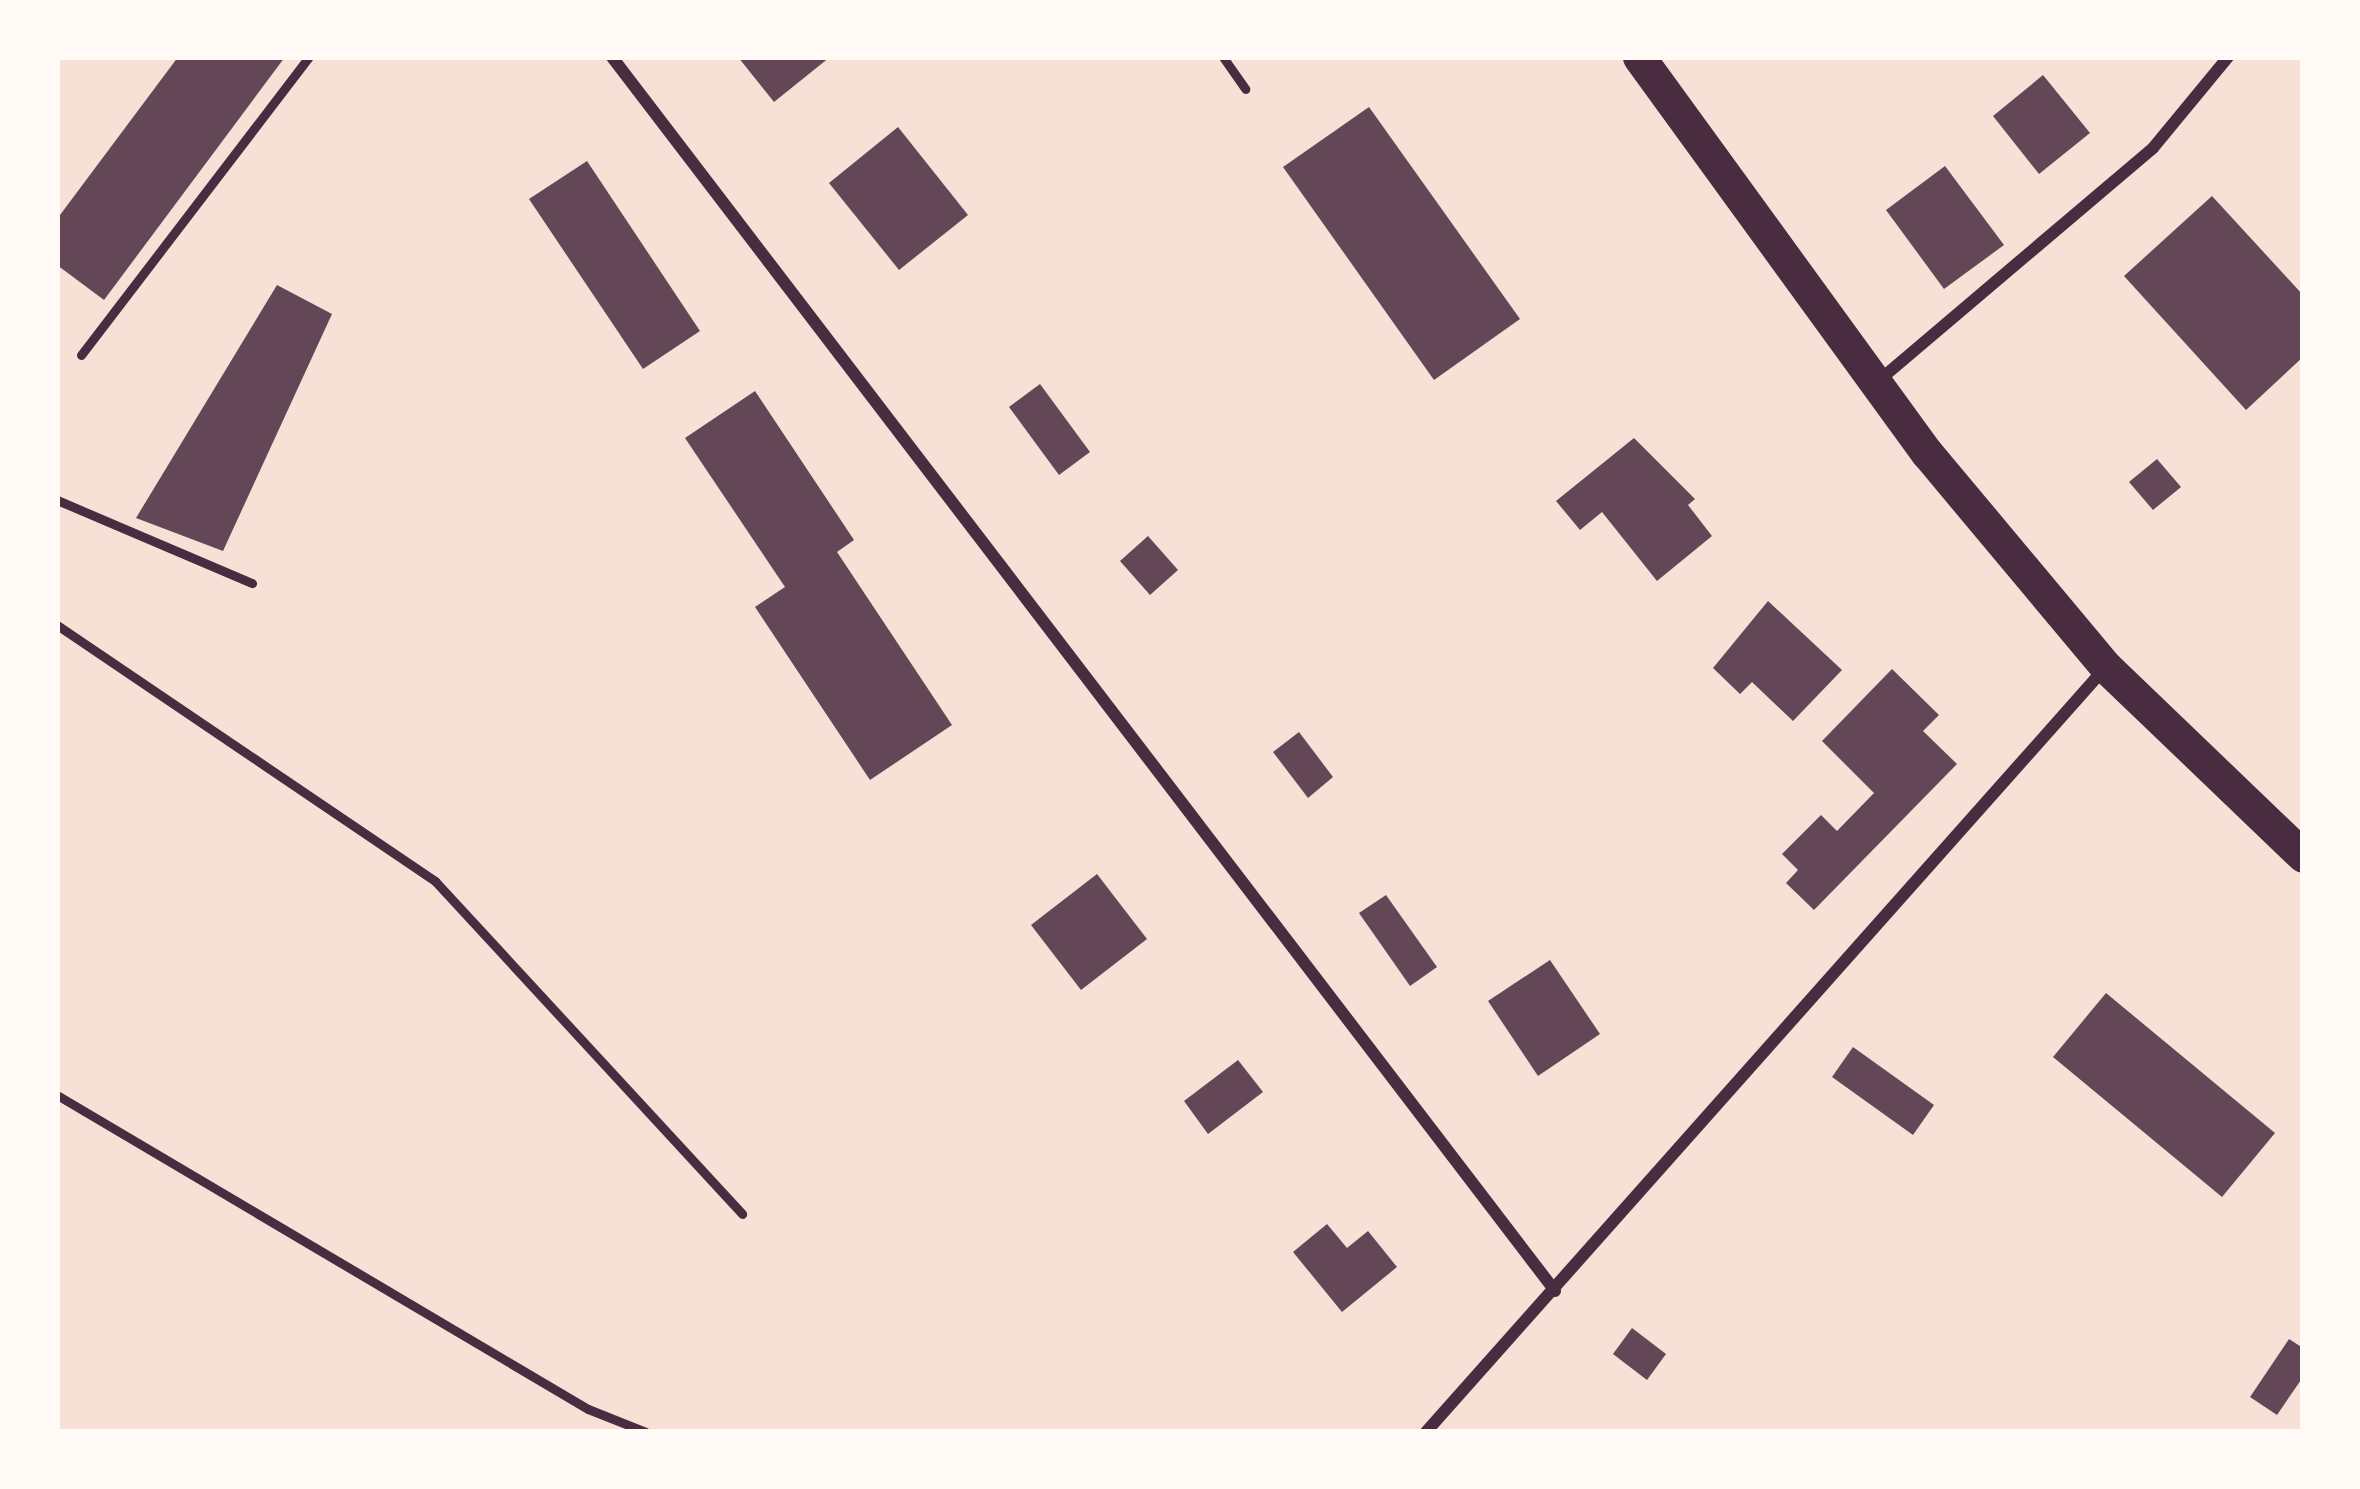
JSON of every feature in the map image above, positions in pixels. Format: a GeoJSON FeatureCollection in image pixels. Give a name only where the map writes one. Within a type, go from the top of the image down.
{"type":"FeatureCollection","features":[{"type":"Feature","properties":{"kind":"highway"},"geometry":{"type":"LineString","coordinates":[[1640,57],[1875,383],[2106,667],[2303,856]]}},
{"type":"Feature","properties":{"kind":"street"},"geometry":{"type":"LineString","coordinates":[[612,57],[1555,1291]]}},
{"type":"Feature","properties":{"kind":"street"},"geometry":{"type":"LineString","coordinates":[[1875,383],[2153,148],[2228,57]]}},
{"type":"Feature","properties":{"kind":"street"},"geometry":{"type":"LineString","coordinates":[[1426,1432],[2106,667]]}},
{"type":"Feature","properties":{"kind":"lane"},"geometry":{"type":"LineString","coordinates":[[81,356],[309,57]]}},
{"type":"Feature","properties":{"kind":"lane"},"geometry":{"type":"LineString","coordinates":[[1222,57],[1246,89]]}},
{"type":"Feature","properties":{"kind":"lane"},"geometry":{"type":"LineString","coordinates":[[57,500],[252,583]]}},
{"type":"Feature","properties":{"kind":"lane"},"geometry":{"type":"LineString","coordinates":[[57,625],[436,881],[742,1214]]}},
{"type":"Feature","properties":{"kind":"lane"},"geometry":{"type":"LineString","coordinates":[[57,1095],[588,1408],[646,1432]]}},
{"type":"Feature","properties":{"kind":"building"},"geometry":{"type":"Polygon","coordinates":[[[178,57],[285,57],[104,300],[57,265],[57,219],[178,57]]]}},
{"type":"Feature","properties":{"kind":"building"},"geometry":{"type":"Polygon","coordinates":[[[738,57],[830,57],[774,102],[738,57]]]}},
{"type":"Feature","properties":{"kind":"building"},"geometry":{"type":"Polygon","coordinates":[[[2043,75],[2090,133],[2039,174],[1993,116],[2043,75]]]}},
{"type":"Feature","properties":{"kind":"building"},"geometry":{"type":"Polygon","coordinates":[[[1369,107],[1520,319],[1434,380],[1283,167],[1369,107]]]}},
{"type":"Feature","properties":{"kind":"building"},"geometry":{"type":"Polygon","coordinates":[[[898,127],[968,215],[899,270],[829,183],[898,127]]]}},
{"type":"Feature","properties":{"kind":"building"},"geometry":{"type":"Polygon","coordinates":[[[587,161],[700,331],[643,369],[529,199],[587,161]]]}},
{"type":"Feature","properties":{"kind":"building"},"geometry":{"type":"Polygon","coordinates":[[[1945,166],[2004,245],[1944,289],[1886,210],[1945,166]]]}},
{"type":"Feature","properties":{"kind":"building"},"geometry":{"type":"Polygon","coordinates":[[[2212,196],[2303,295],[2303,357],[2246,410],[2124,276],[2212,196]]]}},
{"type":"Feature","properties":{"kind":"building"},"geometry":{"type":"Polygon","coordinates":[[[277,285],[332,314],[223,551],[136,518],[277,285]]]}},
{"type":"Feature","properties":{"kind":"building"},"geometry":{"type":"Polygon","coordinates":[[[1040,384],[1090,452],[1059,475],[1009,407],[1040,384]]]}},
{"type":"Feature","properties":{"kind":"building"},"geometry":{"type":"Polygon","coordinates":[[[755,391],[854,540],[837,552],[952,725],[870,780],[755,607],[785,587],[685,438],[755,391]]]}},
{"type":"Feature","properties":{"kind":"building"},"geometry":{"type":"Polygon","coordinates":[[[1634,438],[1695,499],[1688,505],[1712,536],[1657,581],[1602,512],[1580,530],[1556,501],[1634,438]]]}},
{"type":"Feature","properties":{"kind":"building"},"geometry":{"type":"Polygon","coordinates":[[[2157,459],[2181,487],[2153,510],[2129,482],[2157,459]]]}},
{"type":"Feature","properties":{"kind":"building"},"geometry":{"type":"Polygon","coordinates":[[[1148,536],[1178,570],[1150,595],[1120,561],[1148,536]]]}},
{"type":"Feature","properties":{"kind":"building"},"geometry":{"type":"Polygon","coordinates":[[[1768,601],[1842,670],[1793,721],[1752,682],[1740,694],[1713,668],[1768,601]]]}},
{"type":"Feature","properties":{"kind":"building"},"geometry":{"type":"Polygon","coordinates":[[[1892,669],[1939,715],[1923,731],[1957,764],[1814,910],[1786,883],[1798,870],[1782,854],[1821,815],[1837,831],[1874,793],[1822,741],[1892,669]]]}},
{"type":"Feature","properties":{"kind":"building"},"geometry":{"type":"Polygon","coordinates":[[[1299,732],[1333,777],[1308,798],[1273,752],[1299,732]]]}},
{"type":"Feature","properties":{"kind":"building"},"geometry":{"type":"Polygon","coordinates":[[[1097,874],[1147,939],[1081,990],[1031,925],[1097,874]]]}},
{"type":"Feature","properties":{"kind":"building"},"geometry":{"type":"Polygon","coordinates":[[[1386,895],[1437,967],[1410,986],[1359,913],[1386,895]]]}},
{"type":"Feature","properties":{"kind":"building"},"geometry":{"type":"Polygon","coordinates":[[[1550,960],[1600,1034],[1538,1076],[1488,1001],[1550,960]]]}},
{"type":"Feature","properties":{"kind":"building"},"geometry":{"type":"Polygon","coordinates":[[[2106,993],[2275,1133],[2222,1197],[2053,1057],[2106,993]]]}},
{"type":"Feature","properties":{"kind":"building"},"geometry":{"type":"Polygon","coordinates":[[[1853,1047],[1934,1105],[1913,1135],[1832,1077],[1853,1047]]]}},
{"type":"Feature","properties":{"kind":"building"},"geometry":{"type":"Polygon","coordinates":[[[1238,1060],[1263,1092],[1208,1134],[1184,1101],[1238,1060]]]}},
{"type":"Feature","properties":{"kind":"building"},"geometry":{"type":"Polygon","coordinates":[[[1327,1224],[1347,1248],[1368,1231],[1397,1267],[1342,1312],[1293,1252],[1327,1224]]]}},
{"type":"Feature","properties":{"kind":"building"},"geometry":{"type":"Polygon","coordinates":[[[1632,1328],[1666,1354],[1647,1380],[1613,1354],[1632,1328]]]}},
{"type":"Feature","properties":{"kind":"building"},"geometry":{"type":"Polygon","coordinates":[[[2289,1339],[2303,1348],[2303,1377],[2277,1415],[2250,1397],[2289,1339]]]}}]}
